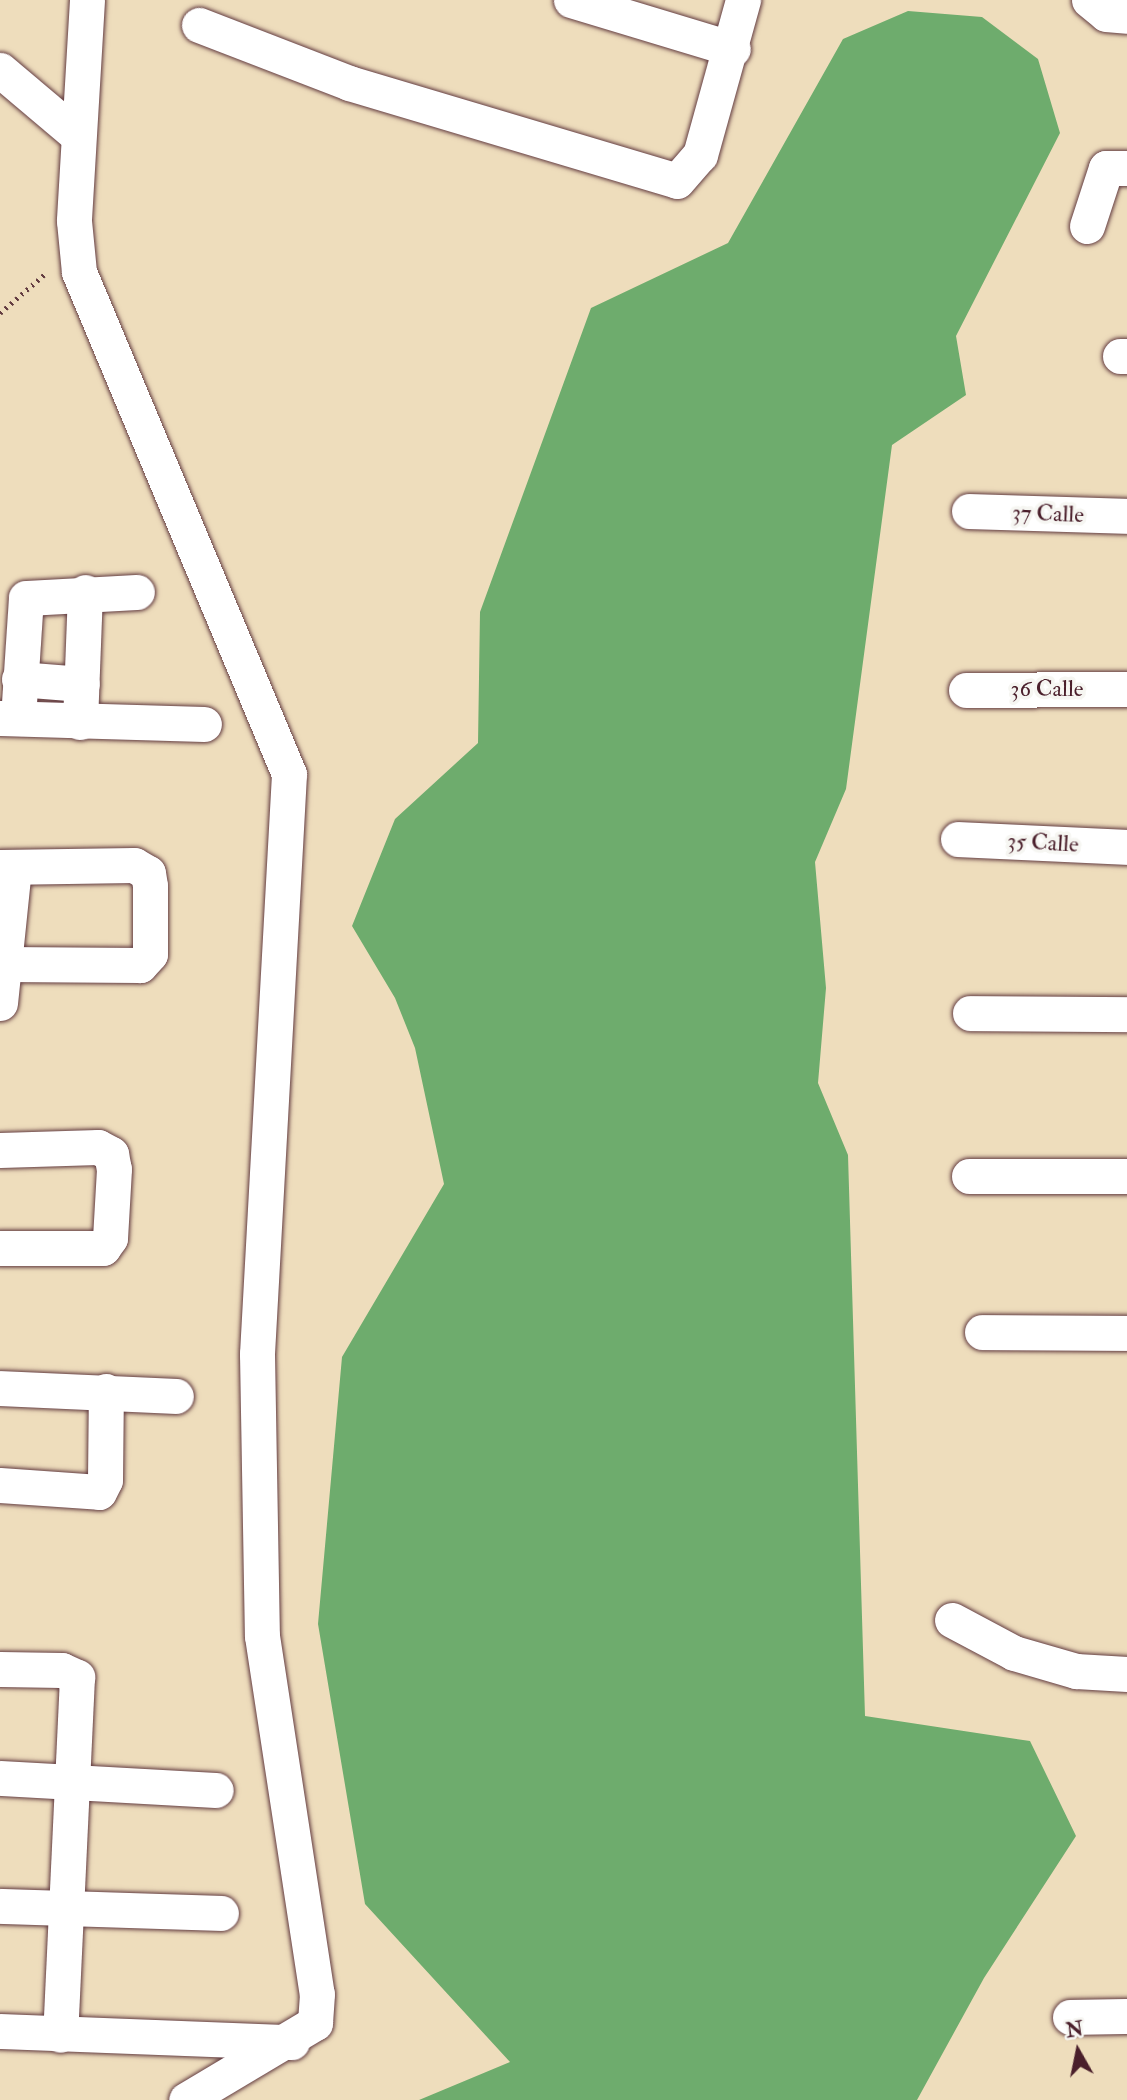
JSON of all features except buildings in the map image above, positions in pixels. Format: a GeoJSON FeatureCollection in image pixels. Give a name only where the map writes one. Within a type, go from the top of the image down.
{"type":"FeatureCollection","features":[{"type":"Feature","properties":{"kind":"street"},"geometry":{"type":"LineString","coordinates":[[87,0],[77,135],[77,254],[96,322],[289,774],[257,1354],[262,1636],[317,1994],[315,2024],[292,2042],[187,2100]]}},
{"type":"Feature","properties":{"kind":"street"},"geometry":{"type":"LineString","coordinates":[[571,0],[733,49]]}},
{"type":"Feature","properties":{"kind":"street"},"geometry":{"type":"LineString","coordinates":[[199,25],[349,83],[677,181],[700,155],[733,49],[743,0]]}},
{"type":"Feature","properties":{"kind":"street"},"geometry":{"type":"LineString","coordinates":[[1089,0],[1106,14],[1127,16]]}},
{"type":"Feature","properties":{"kind":"street"},"geometry":{"type":"LineString","coordinates":[[0,70],[77,135]]}},
{"type":"Feature","properties":{"kind":"street"},"geometry":{"type":"LineString","coordinates":[[1087,226],[1106,168],[1127,167]]}},
{"type":"Feature","properties":{"kind":"street","name":"37 Calle"},"geometry":{"type":"LineString","coordinates":[[969,511],[1127,516]]}},
{"type":"Feature","properties":{"kind":"street"},"geometry":{"type":"LineString","coordinates":[[137,593],[85,592],[26,598],[19,679],[9,718],[204,724]]}},
{"type":"Feature","properties":{"kind":"street"},"geometry":{"type":"LineString","coordinates":[[80,722],[85,592]]}},
{"type":"Feature","properties":{"kind":"street"},"geometry":{"type":"LineString","coordinates":[[19,679],[82,684]]}},
{"type":"Feature","properties":{"kind":"street","name":"36 Calle"},"geometry":{"type":"LineString","coordinates":[[966,690],[1127,689]]}},
{"type":"Feature","properties":{"kind":"street","name":"35 Calle"},"geometry":{"type":"LineString","coordinates":[[958,839],[1127,847]]}},
{"type":"Feature","properties":{"kind":"street"},"geometry":{"type":"LineString","coordinates":[[0,1003],[7,867],[134,865],[148,873],[150,954],[140,965],[122,967],[4,964]]}},
{"type":"Feature","properties":{"kind":"street"},"geometry":{"type":"LineString","coordinates":[[970,1013],[1127,1014]]}},
{"type":"Feature","properties":{"kind":"street"},"geometry":{"type":"LineString","coordinates":[[0,1150],[99,1147],[111,1154],[114,1169],[110,1238],[103,1248],[0,1248]]}},
{"type":"Feature","properties":{"kind":"street"},"geometry":{"type":"LineString","coordinates":[[969,1176],[1127,1176]]}},
{"type":"Feature","properties":{"kind":"street"},"geometry":{"type":"LineString","coordinates":[[982,1332],[1127,1333]]}},
{"type":"Feature","properties":{"kind":"street"},"geometry":{"type":"LineString","coordinates":[[0,1388],[176,1396]]}},
{"type":"Feature","properties":{"kind":"street"},"geometry":{"type":"LineString","coordinates":[[0,1485],[99,1492],[106,1480],[106,1391]]}},
{"type":"Feature","properties":{"kind":"street"},"geometry":{"type":"LineString","coordinates":[[952,1620],[1014,1653],[1076,1671],[1127,1674]]}},
{"type":"Feature","properties":{"kind":"street"},"geometry":{"type":"LineString","coordinates":[[0,1669],[62,1670],[77,1676],[60,2035]]}},
{"type":"Feature","properties":{"kind":"street"},"geometry":{"type":"LineString","coordinates":[[0,1777],[216,1790]]}},
{"type":"Feature","properties":{"kind":"street"},"geometry":{"type":"LineString","coordinates":[[0,1906],[221,1913]]}},
{"type":"Feature","properties":{"kind":"street"},"geometry":{"type":"LineString","coordinates":[[1070,2017],[1127,2016]]}},
{"type":"Feature","properties":{"kind":"street"},"geometry":{"type":"LineString","coordinates":[[0,2031],[292,2042]]}},
{"type":"Feature","properties":{"kind":"path"},"geometry":{"type":"LineString","coordinates":[[0,313],[29,283],[77,254]]}},
{"type":"Feature","properties":{"kind":"green space"},"geometry":{"type":"Polygon","coordinates":[[[908,11],[982,17],[1038,59],[1060,133],[956,336],[966,395],[892,445],[846,789],[815,862],[826,988],[818,1083],[848,1155],[865,1716],[1030,1741],[1076,1836],[984,1978],[917,2100],[419,2100],[510,2062],[365,1904],[318,1624],[342,1357],[444,1184],[415,1048],[395,998],[352,926],[395,819],[478,743],[480,612],[591,308],[728,243],[843,39],[908,11]]]}}]}
